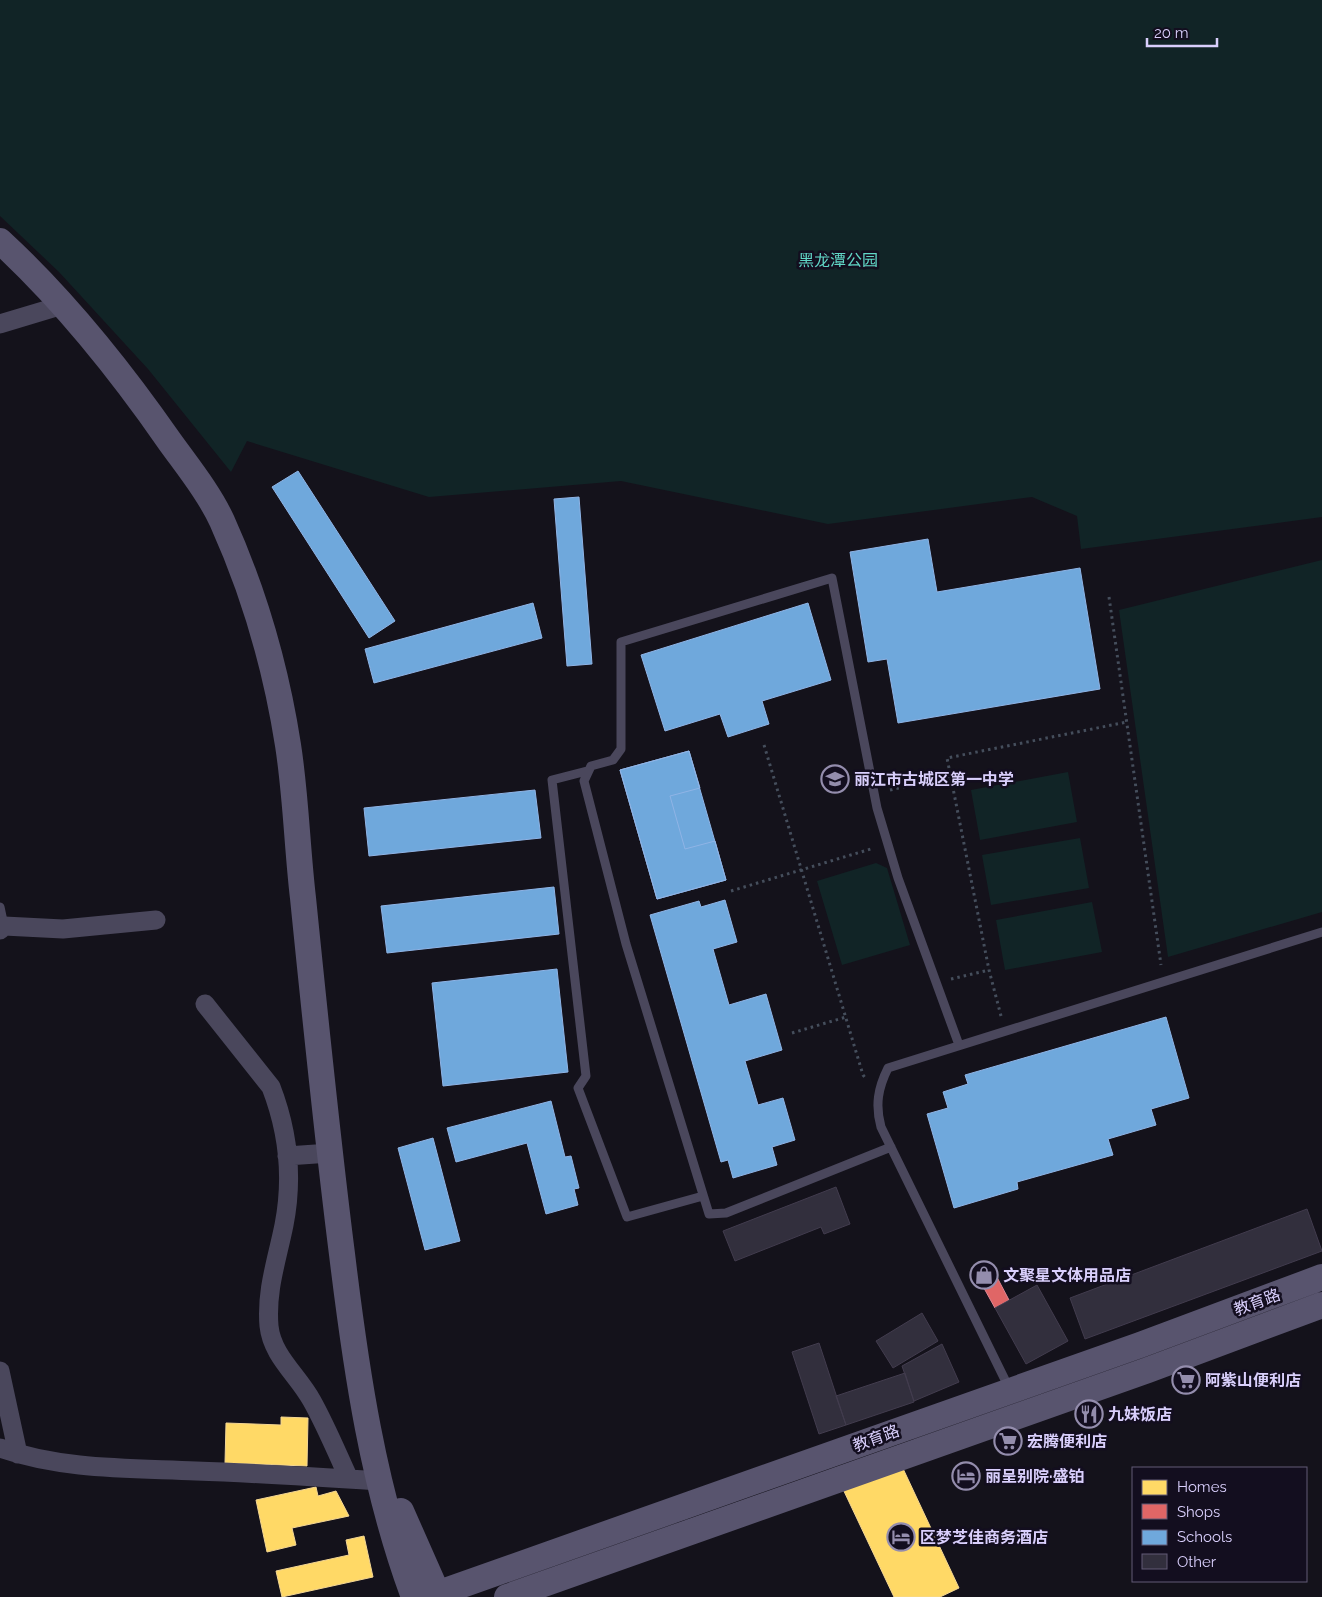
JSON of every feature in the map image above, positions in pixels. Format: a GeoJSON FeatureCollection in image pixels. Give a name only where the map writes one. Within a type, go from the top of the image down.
{"type":"FeatureCollection","features":[{"type":"Feature","properties":{"kind":"street"},"geometry":{"type":"LineString","coordinates":[[0,241],[64,305],[152,416],[220,517],[254,605],[279,697],[288,746],[330,1153],[349,1312],[370,1437],[390,1525],[430,1596]]}},
{"type":"Feature","properties":{"kind":"street"},"geometry":{"type":"LineString","coordinates":[[0,324],[64,305]]}},
{"type":"Feature","properties":{"kind":"street"},"geometry":{"type":"LineString","coordinates":[[2,928],[63,929],[156,920]]}},
{"type":"Feature","properties":{"kind":"street"},"geometry":{"type":"LineString","coordinates":[[205,1004],[271,1088],[278,1104],[287,1156],[288,1190],[284,1225],[272,1274],[269,1327],[273,1344],[311,1399],[349,1479]]}},
{"type":"Feature","properties":{"kind":"street"},"geometry":{"type":"LineString","coordinates":[[287,1156],[330,1153]]}},
{"type":"Feature","properties":{"kind":"street","name":"教育路"},"geometry":{"type":"LineString","coordinates":[[430,1596],[1140,1345],[1322,1277]]}},
{"type":"Feature","properties":{"kind":"street","name":"教育路"},"geometry":{"type":"LineString","coordinates":[[507,1597],[1148,1370],[1322,1305]]}},
{"type":"Feature","properties":{"kind":"street"},"geometry":{"type":"LineString","coordinates":[[0,1371],[9,1451],[102,1467],[252,1473],[379,1482]]}},
{"type":"Feature","properties":{"kind":"street"},"geometry":{"type":"LineString","coordinates":[[370,1437],[430,1596]]}},
{"type":"Feature","properties":{"kind":"lane"},"geometry":{"type":"LineString","coordinates":[[703,1196],[627,1217],[578,1088],[586,1076],[552,780],[587,771],[596,764],[613,760],[618,756],[621,749],[621,642],[832,578],[874,793],[898,878],[959,1045]]}},
{"type":"Feature","properties":{"kind":"lane"},"geometry":{"type":"LineString","coordinates":[[587,771],[584,781],[626,944],[709,1214],[726,1213],[891,1147]]}},
{"type":"Feature","properties":{"kind":"lane"},"geometry":{"type":"LineString","coordinates":[[0,907],[2,928]]}},
{"type":"Feature","properties":{"kind":"lane"},"geometry":{"type":"LineString","coordinates":[[1010,1390],[891,1147],[878,1116],[878,1094],[888,1068],[1322,932]]}},
{"type":"Feature","properties":{"kind":"path"},"geometry":{"type":"LineString","coordinates":[[1109,597],[1163,981]]}},
{"type":"Feature","properties":{"kind":"path"},"geometry":{"type":"LineString","coordinates":[[1004,1031],[989,970],[947,758],[1127,722]]}},
{"type":"Feature","properties":{"kind":"path"},"geometry":{"type":"LineString","coordinates":[[764,745],[863,1075],[878,1094]]}},
{"type":"Feature","properties":{"kind":"path"},"geometry":{"type":"LineString","coordinates":[[874,793],[951,776]]}},
{"type":"Feature","properties":{"kind":"path"},"geometry":{"type":"LineString","coordinates":[[731,891],[888,844]]}},
{"type":"Feature","properties":{"kind":"path"},"geometry":{"type":"LineString","coordinates":[[936,982],[989,970]]}},
{"type":"Feature","properties":{"kind":"path"},"geometry":{"type":"LineString","coordinates":[[792,1033],[846,1017]]}},
{"type":"Feature","properties":{"kind":"green space","name":"黑龙潭公园"},"geometry":{"type":"Polygon","coordinates":[[[0,0],[1322,0],[1322,517],[1081,549],[1077,516],[1032,497],[828,524],[621,481],[429,497],[247,441],[231,472],[148,369],[59,272],[0,216],[0,0]]]}},
{"type":"Feature","properties":{"kind":"green space"},"geometry":{"type":"Polygon","coordinates":[[[1322,560],[1322,912],[1168,957],[1119,610],[1322,560]]]}},
{"type":"Feature","properties":{"kind":"green space"},"geometry":{"type":"Polygon","coordinates":[[[1068,772],[1077,822],[980,840],[971,790],[1068,772]]]}},
{"type":"Feature","properties":{"kind":"green space"},"geometry":{"type":"Polygon","coordinates":[[[1080,838],[1089,888],[991,905],[982,855],[1080,838]]]}},
{"type":"Feature","properties":{"kind":"green space"},"geometry":{"type":"Polygon","coordinates":[[[876,863],[887,868],[910,945],[842,965],[817,881],[876,863]]]}},
{"type":"Feature","properties":{"kind":"green space"},"geometry":{"type":"Polygon","coordinates":[[[1092,902],[1102,952],[1005,970],[996,920],[1092,902]]]}},
{"type":"Feature","properties":{"kind":"building: Homes"},"geometry":{"type":"Polygon","coordinates":[[[281,1417],[308,1418],[307,1466],[225,1463],[226,1423],[281,1425],[281,1417]]]}},
{"type":"Feature","properties":{"kind":"building: Homes","name":"区梦芝佳商务酒店"},"geometry":{"type":"Polygon","coordinates":[[[899,1460],[959,1588],[940,1597],[894,1597],[842,1487],[899,1460]]]}},
{"type":"Feature","properties":{"kind":"building: Homes"},"geometry":{"type":"Polygon","coordinates":[[[316,1487],[318,1496],[336,1491],[349,1516],[292,1528],[296,1545],[267,1552],[256,1500],[316,1487]]]}},
{"type":"Feature","properties":{"kind":"building: Homes"},"geometry":{"type":"Polygon","coordinates":[[[364,1536],[373,1577],[282,1597],[276,1571],[349,1555],[346,1540],[364,1536]]]}},
{"type":"Feature","properties":{"kind":"building: Shops"},"geometry":{"type":"Polygon","coordinates":[[[990,1264],[1009,1300],[995,1308],[975,1272],[990,1264]]]}},
{"type":"Feature","properties":{"kind":"building: Schools"},"geometry":{"type":"Polygon","coordinates":[[[298,471],[395,621],[369,638],[272,487],[298,471]]]}},
{"type":"Feature","properties":{"kind":"building: Schools"},"geometry":{"type":"Polygon","coordinates":[[[579,497],[592,664],[567,666],[554,499],[579,497]]]}},
{"type":"Feature","properties":{"kind":"building: Schools"},"geometry":{"type":"Polygon","coordinates":[[[928,539],[937,592],[1080,568],[1100,689],[898,723],[887,659],[868,662],[850,552],[928,539]]]}},
{"type":"Feature","properties":{"kind":"building: Schools"},"geometry":{"type":"Polygon","coordinates":[[[533,603],[542,638],[374,683],[365,649],[533,603]]]}},
{"type":"Feature","properties":{"kind":"building: Schools"},"geometry":{"type":"Polygon","coordinates":[[[808,603],[831,680],[762,701],[769,724],[728,737],[720,714],[665,731],[641,655],[808,603]]]}},
{"type":"Feature","properties":{"kind":"building: Schools"},"geometry":{"type":"Polygon","coordinates":[[[689,751],[726,880],[657,899],[620,770],[689,751]]]}},
{"type":"Feature","properties":{"kind":"building: Schools"},"geometry":{"type":"Polygon","coordinates":[[[689,751],[700,788],[670,796],[685,849],[715,841],[726,880],[657,899],[620,770],[689,751]]]}},
{"type":"Feature","properties":{"kind":"building: Schools"},"geometry":{"type":"Polygon","coordinates":[[[535,790],[541,838],[369,856],[364,808],[535,790]]]}},
{"type":"Feature","properties":{"kind":"building: Schools"},"geometry":{"type":"Polygon","coordinates":[[[554,887],[559,934],[387,953],[381,906],[554,887]]]}},
{"type":"Feature","properties":{"kind":"building: Schools"},"geometry":{"type":"Polygon","coordinates":[[[725,900],[737,942],[713,949],[729,1005],[766,994],[782,1050],[745,1061],[758,1105],[783,1098],[795,1140],[772,1147],[777,1165],[733,1178],[728,1160],[721,1162],[650,915],[699,901],[701,907],[725,900]]]}},
{"type":"Feature","properties":{"kind":"building: Schools"},"geometry":{"type":"Polygon","coordinates":[[[557,969],[568,1072],[443,1086],[432,983],[557,969]]]}},
{"type":"Feature","properties":{"kind":"building: Schools"},"geometry":{"type":"Polygon","coordinates":[[[1166,1017],[1189,1098],[1151,1109],[1156,1125],[1108,1139],[1113,1155],[1017,1182],[1018,1189],[954,1208],[927,1114],[948,1108],[943,1092],[968,1084],[965,1075],[1166,1017]]]}},
{"type":"Feature","properties":{"kind":"building: Schools"},"geometry":{"type":"Polygon","coordinates":[[[551,1101],[565,1157],[571,1156],[579,1188],[574,1189],[578,1205],[546,1214],[527,1143],[456,1162],[447,1128],[551,1101]]]}},
{"type":"Feature","properties":{"kind":"building: Schools"},"geometry":{"type":"Polygon","coordinates":[[[433,1138],[460,1241],[425,1250],[398,1148],[433,1138]]]}},
{"type":"Feature","properties":{"kind":"building: Other"},"geometry":{"type":"Polygon","coordinates":[[[836,1187],[850,1224],[824,1234],[821,1227],[735,1261],[723,1231],[836,1187]]]}},
{"type":"Feature","properties":{"kind":"building: Other"},"geometry":{"type":"Polygon","coordinates":[[[1307,1209],[1322,1251],[1085,1339],[1070,1298],[1307,1209]]]}},
{"type":"Feature","properties":{"kind":"building: Other"},"geometry":{"type":"Polygon","coordinates":[[[1037,1285],[1068,1341],[1026,1364],[995,1308],[1037,1285]]]}},
{"type":"Feature","properties":{"kind":"building: Other"},"geometry":{"type":"Polygon","coordinates":[[[922,1313],[938,1341],[893,1368],[876,1341],[922,1313]]]}},
{"type":"Feature","properties":{"kind":"building: Other"},"geometry":{"type":"Polygon","coordinates":[[[819,1343],[846,1425],[819,1434],[792,1352],[819,1343]]]}},
{"type":"Feature","properties":{"kind":"building: Other"},"geometry":{"type":"Polygon","coordinates":[[[942,1344],[959,1382],[914,1401],[902,1366],[942,1344]]]}},
{"type":"Feature","properties":{"kind":"building: Other"},"geometry":{"type":"Polygon","coordinates":[[[905,1373],[914,1402],[846,1425],[836,1396],[905,1373]]]}},
{"type":"Feature","properties":{"kind":"place","name":"丽江市古城区第一中学"},"geometry":{"type":"Point","coordinates":[835,779]}},
{"type":"Feature","properties":{"kind":"place","name":"文聚星文体用品店"},"geometry":{"type":"Point","coordinates":[984,1275]}},
{"type":"Feature","properties":{"kind":"place","name":"阿紫山便利店"},"geometry":{"type":"Point","coordinates":[1186,1380]}},
{"type":"Feature","properties":{"kind":"place","name":"九妹饭店"},"geometry":{"type":"Point","coordinates":[1089,1414]}},
{"type":"Feature","properties":{"kind":"place","name":"宏腾便利店"},"geometry":{"type":"Point","coordinates":[1008,1441]}},
{"type":"Feature","properties":{"kind":"place","name":"丽呈别院·盛铂"},"geometry":{"type":"Point","coordinates":[966,1476]}},
{"type":"Feature","properties":{"kind":"place","name":"区梦芝佳商务酒店"},"geometry":{"type":"Point","coordinates":[901,1537]}}]}
